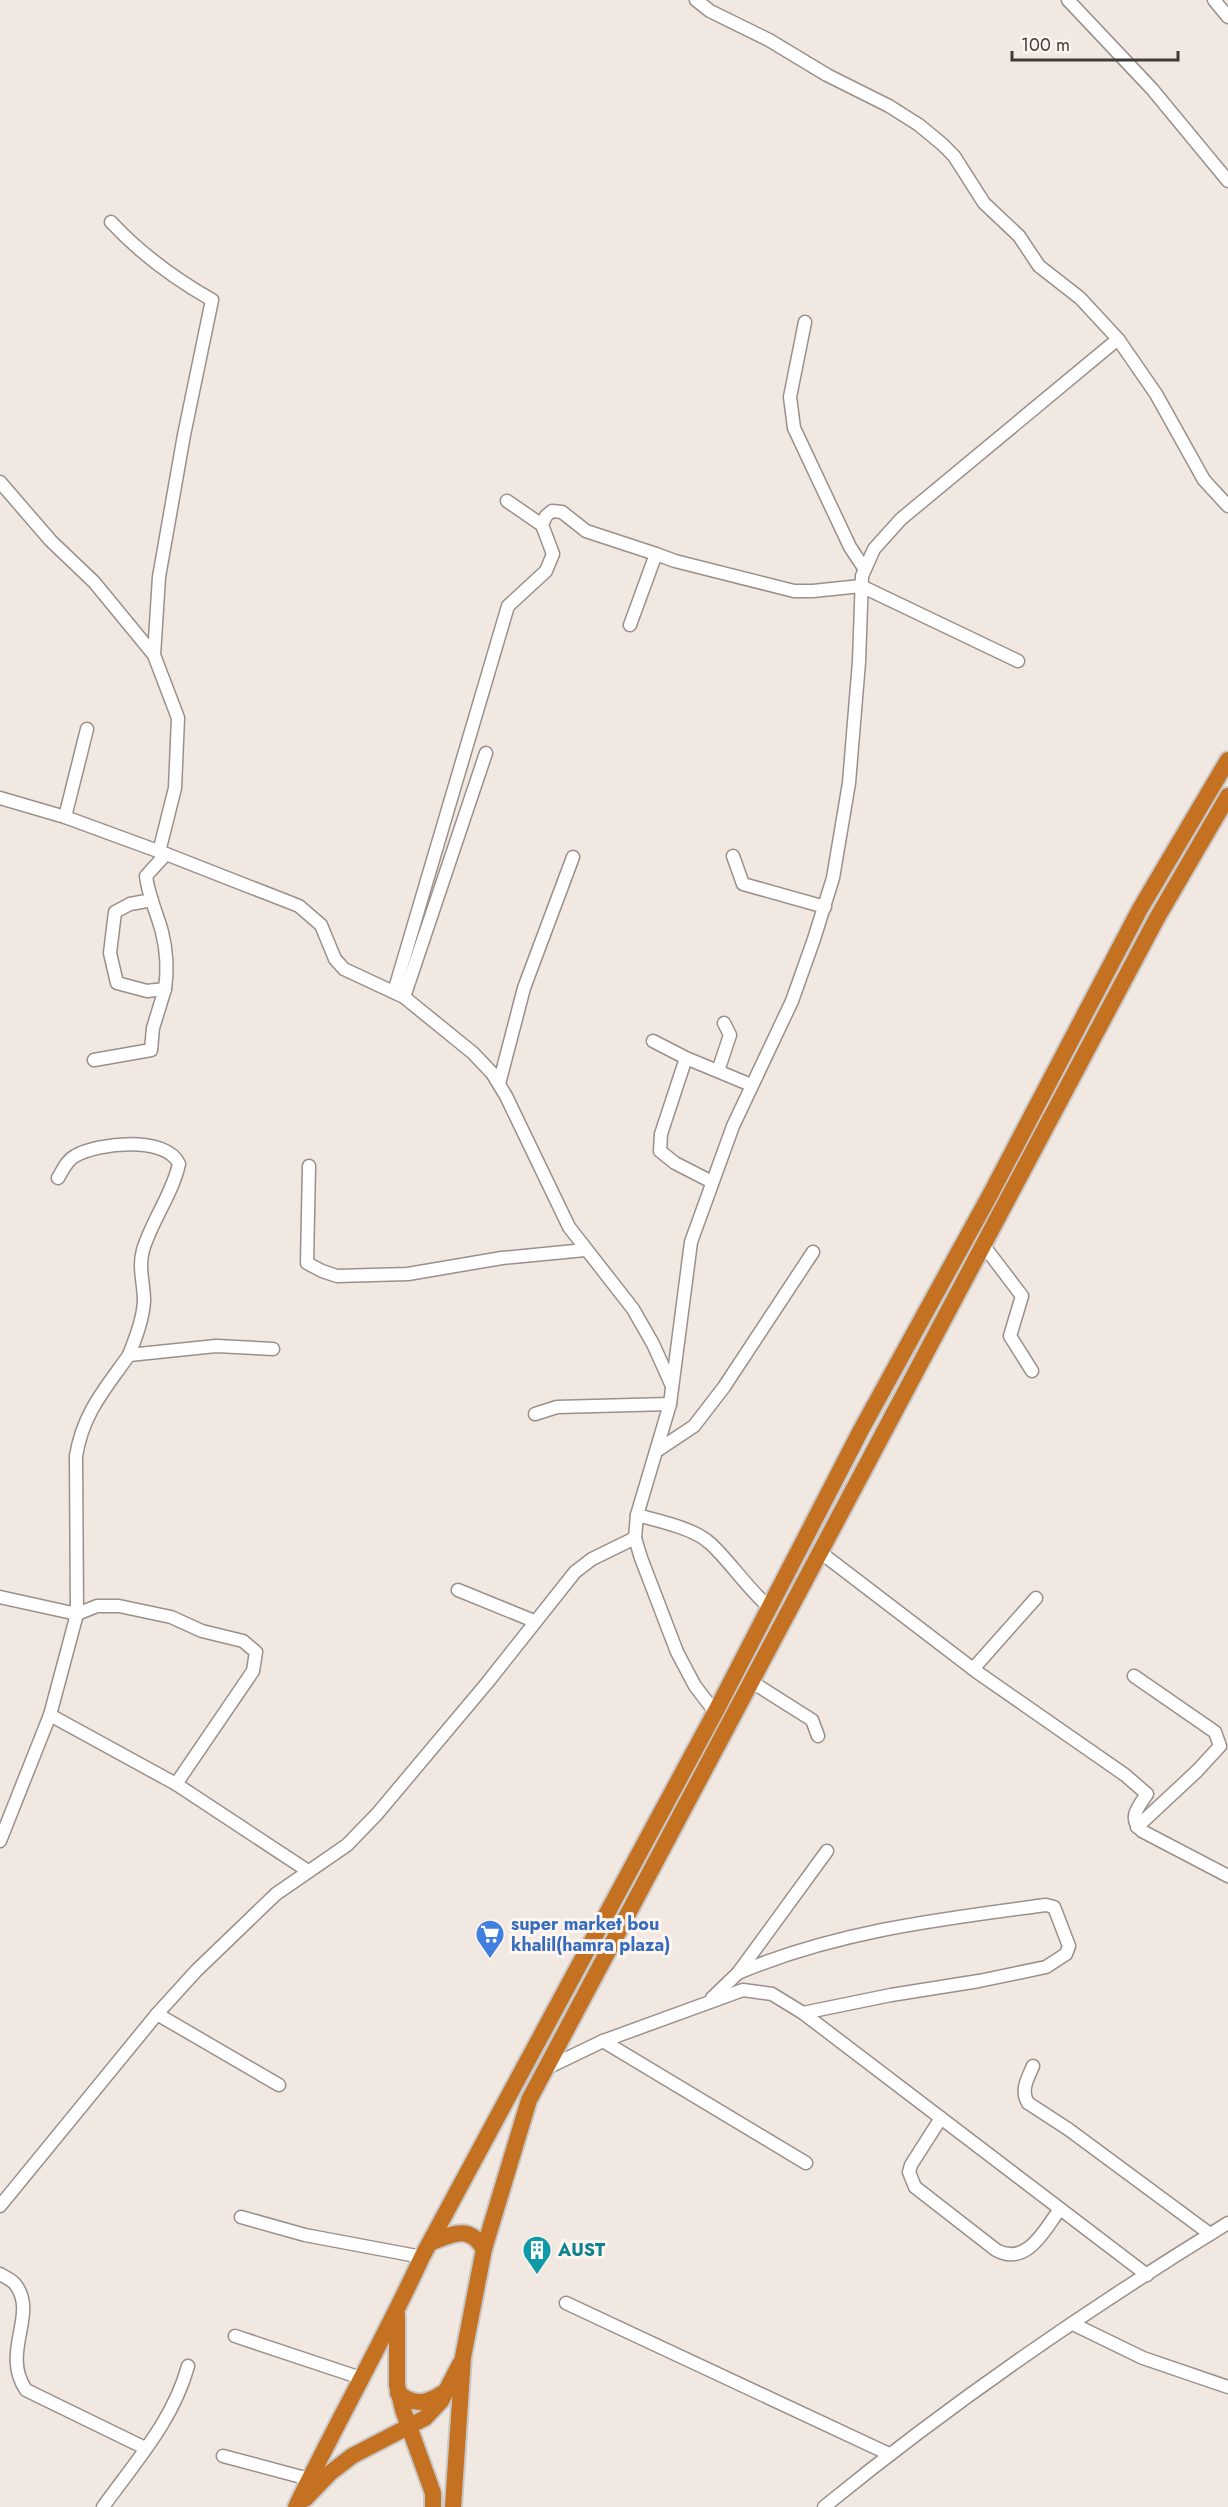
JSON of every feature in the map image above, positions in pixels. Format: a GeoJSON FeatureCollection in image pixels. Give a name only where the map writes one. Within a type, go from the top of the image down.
{"type":"FeatureCollection","features":[{"type":"Feature","properties":{"kind":"highway"},"geometry":{"type":"LineString","coordinates":[[297,2507],[309,2479],[397,2312],[422,2257],[715,1712],[1140,909],[1228,760]]}},
{"type":"Feature","properties":{"kind":"highway"},"geometry":{"type":"LineString","coordinates":[[453,2507],[463,2357],[484,2249],[529,2100],[1157,918],[1228,796]]}},
{"type":"Feature","properties":{"kind":"highway"},"geometry":{"type":"LineString","coordinates":[[432,2242],[465,2232],[478,2240],[484,2249]]}},
{"type":"Feature","properties":{"kind":"highway"},"geometry":{"type":"LineString","coordinates":[[397,2312],[395,2374],[409,2428],[433,2493],[433,2507]]}},
{"type":"Feature","properties":{"kind":"highway"},"geometry":{"type":"LineString","coordinates":[[297,2507],[330,2473],[352,2456],[425,2418],[441,2401],[463,2357]]}},
{"type":"Feature","properties":{"kind":"highway"},"geometry":{"type":"LineString","coordinates":[[399,2393],[407,2400],[420,2403],[447,2390]]}},
{"type":"Feature","properties":{"kind":"street"},"geometry":{"type":"LineString","coordinates":[[696,0],[710,11],[769,40],[827,75],[889,106],[929,133],[954,156],[984,203],[1019,236],[1039,266],[1080,298],[1118,339],[1156,394],[1204,480],[1228,506]]}},
{"type":"Feature","properties":{"kind":"street"},"geometry":{"type":"LineString","coordinates":[[1068,0],[1152,89],[1228,181]]}},
{"type":"Feature","properties":{"kind":"street"},"geometry":{"type":"LineString","coordinates":[[1214,0],[1228,17]]}},
{"type":"Feature","properties":{"kind":"street"},"geometry":{"type":"LineString","coordinates":[[111,222],[130,242],[166,270],[212,300],[184,435],[159,577],[154,656]]}},
{"type":"Feature","properties":{"kind":"street"},"geometry":{"type":"LineString","coordinates":[[805,322],[790,397],[794,428],[846,537],[864,568]]}},
{"type":"Feature","properties":{"kind":"street"},"geometry":{"type":"LineString","coordinates":[[715,1712],[695,1686],[676,1652],[635,1538],[637,1515],[670,1404],[691,1242],[751,1084],[792,1001],[825,907],[836,867],[849,783],[864,568],[880,540],[902,519],[1118,339]]}},
{"type":"Feature","properties":{"kind":"street"},"geometry":{"type":"LineString","coordinates":[[0,482],[51,541],[94,582],[154,656],[178,718],[175,788],[163,853],[146,876],[162,931],[168,963],[165,989],[153,1028],[151,1050],[94,1060]]}},
{"type":"Feature","properties":{"kind":"street"},"geometry":{"type":"LineString","coordinates":[[399,994],[508,606],[546,571],[553,554],[542,525],[507,501]]}},
{"type":"Feature","properties":{"kind":"street"},"geometry":{"type":"LineString","coordinates":[[542,525],[546,516],[552,511],[562,512],[586,531],[675,561],[794,591],[861,586],[1018,661]]}},
{"type":"Feature","properties":{"kind":"street"},"geometry":{"type":"LineString","coordinates":[[630,625],[656,554]]}},
{"type":"Feature","properties":{"kind":"street"},"geometry":{"type":"LineString","coordinates":[[65,817],[87,729]]}},
{"type":"Feature","properties":{"kind":"street"},"geometry":{"type":"LineString","coordinates":[[399,994],[486,753]]}},
{"type":"Feature","properties":{"kind":"street"},"geometry":{"type":"LineString","coordinates":[[0,798],[65,817],[308,911],[321,925],[335,959],[344,969],[399,994],[473,1053],[499,1084],[563,1215],[585,1250],[633,1309],[653,1344],[672,1387]]}},
{"type":"Feature","properties":{"kind":"street"},"geometry":{"type":"LineString","coordinates":[[733,856],[743,884],[825,907]]}},
{"type":"Feature","properties":{"kind":"street"},"geometry":{"type":"LineString","coordinates":[[499,1084],[524,988],[573,857]]}},
{"type":"Feature","properties":{"kind":"street"},"geometry":{"type":"LineString","coordinates":[[152,900],[130,904],[115,912],[110,953],[117,983],[147,991],[165,989]]}},
{"type":"Feature","properties":{"kind":"street"},"geometry":{"type":"LineString","coordinates":[[718,1071],[730,1035],[724,1023]]}},
{"type":"Feature","properties":{"kind":"street"},"geometry":{"type":"LineString","coordinates":[[653,1041],[686,1058],[751,1084]]}},
{"type":"Feature","properties":{"kind":"street"},"geometry":{"type":"LineString","coordinates":[[686,1058],[661,1134],[660,1151],[675,1163],[712,1182]]}},
{"type":"Feature","properties":{"kind":"street"},"geometry":{"type":"LineString","coordinates":[[0,1841],[50,1715],[77,1614],[75,1493],[79,1435],[88,1414],[129,1355],[140,1326],[144,1300],[140,1268],[143,1249],[171,1190],[179,1164],[176,1158],[160,1148],[143,1144],[109,1147],[80,1153],[71,1158],[58,1178]]}},
{"type":"Feature","properties":{"kind":"street"},"geometry":{"type":"LineString","coordinates":[[309,1166],[307,1263],[337,1276],[408,1274],[502,1258],[585,1250]]}},
{"type":"Feature","properties":{"kind":"street"},"geometry":{"type":"LineString","coordinates":[[984,1246],[1022,1296],[1010,1336],[1032,1371]]}},
{"type":"Feature","properties":{"kind":"street"},"geometry":{"type":"LineString","coordinates":[[658,1450],[694,1426],[724,1387],[813,1252]]}},
{"type":"Feature","properties":{"kind":"street"},"geometry":{"type":"LineString","coordinates":[[129,1355],[216,1346],[273,1349]]}},
{"type":"Feature","properties":{"kind":"street"},"geometry":{"type":"LineString","coordinates":[[534,1414],[556,1407],[670,1404]]}},
{"type":"Feature","properties":{"kind":"street"},"geometry":{"type":"LineString","coordinates":[[637,1515],[676,1526],[710,1543],[753,1593],[769,1607]]}},
{"type":"Feature","properties":{"kind":"street"},"geometry":{"type":"LineString","coordinates":[[0,2206],[157,2014],[276,1894],[346,1845],[377,1815],[487,1683],[575,1572],[592,1559],[635,1538]]}},
{"type":"Feature","properties":{"kind":"street"},"geometry":{"type":"LineString","coordinates":[[820,1552],[973,1669],[1116,1769],[1147,1794],[1134,1812],[1137,1827]]}},
{"type":"Feature","properties":{"kind":"street"},"geometry":{"type":"LineString","coordinates":[[458,1590],[534,1621]]}},
{"type":"Feature","properties":{"kind":"street"},"geometry":{"type":"LineString","coordinates":[[0,1597],[77,1614],[98,1606],[119,1606],[171,1617],[202,1631],[243,1641],[252,1646],[256,1652],[253,1671],[176,1784]]}},
{"type":"Feature","properties":{"kind":"street"},"geometry":{"type":"LineString","coordinates":[[973,1669],[1036,1598]]}},
{"type":"Feature","properties":{"kind":"street"},"geometry":{"type":"LineString","coordinates":[[1134,1676],[1215,1732],[1220,1746],[1197,1771],[1137,1827]]}},
{"type":"Feature","properties":{"kind":"street"},"geometry":{"type":"LineString","coordinates":[[752,1682],[812,1720],[818,1736]]}},
{"type":"Feature","properties":{"kind":"street"},"geometry":{"type":"LineString","coordinates":[[50,1715],[176,1784],[308,1871]]}},
{"type":"Feature","properties":{"kind":"street"},"geometry":{"type":"LineString","coordinates":[[1137,1827],[1228,1876]]}},
{"type":"Feature","properties":{"kind":"street"},"geometry":{"type":"LineString","coordinates":[[709,2001],[738,1973],[827,1851]]}},
{"type":"Feature","properties":{"kind":"street"},"geometry":{"type":"LineString","coordinates":[[738,1973],[796,1950],[852,1935],[1046,1905],[1054,1907],[1069,1946],[1066,1954],[1046,1967],[803,2013]]}},
{"type":"Feature","properties":{"kind":"street"},"geometry":{"type":"LineString","coordinates":[[546,2069],[603,2042],[709,2001],[743,1990],[761,1991],[783,1999],[803,2013],[1147,2275]]}},
{"type":"Feature","properties":{"kind":"street"},"geometry":{"type":"LineString","coordinates":[[157,2014],[279,2085]]}},
{"type":"Feature","properties":{"kind":"street"},"geometry":{"type":"LineString","coordinates":[[603,2042],[806,2163]]}},
{"type":"Feature","properties":{"kind":"street"},"geometry":{"type":"LineString","coordinates":[[1033,2066],[1024,2089],[1024,2096],[1028,2103],[1210,2234]]}},
{"type":"Feature","properties":{"kind":"street"},"geometry":{"type":"LineString","coordinates":[[941,2118],[911,2165],[909,2172],[911,2180],[922,2193],[996,2250],[1011,2255],[1030,2248],[1060,2209]]}},
{"type":"Feature","properties":{"kind":"street"},"geometry":{"type":"LineString","coordinates":[[241,2217],[305,2235],[422,2257]]}},
{"type":"Feature","properties":{"kind":"street"},"geometry":{"type":"LineString","coordinates":[[824,2507],[890,2454],[1073,2324],[1228,2223]]}},
{"type":"Feature","properties":{"kind":"street"},"geometry":{"type":"LineString","coordinates":[[0,2274],[15,2284],[20,2297],[4,2355],[7,2369],[12,2377],[26,2390],[145,2448]]}},
{"type":"Feature","properties":{"kind":"street"},"geometry":{"type":"LineString","coordinates":[[566,2303],[890,2454]]}},
{"type":"Feature","properties":{"kind":"street"},"geometry":{"type":"LineString","coordinates":[[1073,2324],[1143,2358],[1228,2387]]}},
{"type":"Feature","properties":{"kind":"street"},"geometry":{"type":"LineString","coordinates":[[235,2336],[361,2378]]}},
{"type":"Feature","properties":{"kind":"street"},"geometry":{"type":"LineString","coordinates":[[103,2507],[174,2407],[188,2366]]}},
{"type":"Feature","properties":{"kind":"street"},"geometry":{"type":"LineString","coordinates":[[223,2456],[309,2479]]}},
{"type":"Feature","properties":{"kind":"place","name":"super market bou khalil(hamra plaza)"},"geometry":{"type":"Point","coordinates":[490,1960]}},
{"type":"Feature","properties":{"kind":"place","name":"AUST"},"geometry":{"type":"Point","coordinates":[537,2276]}}]}
